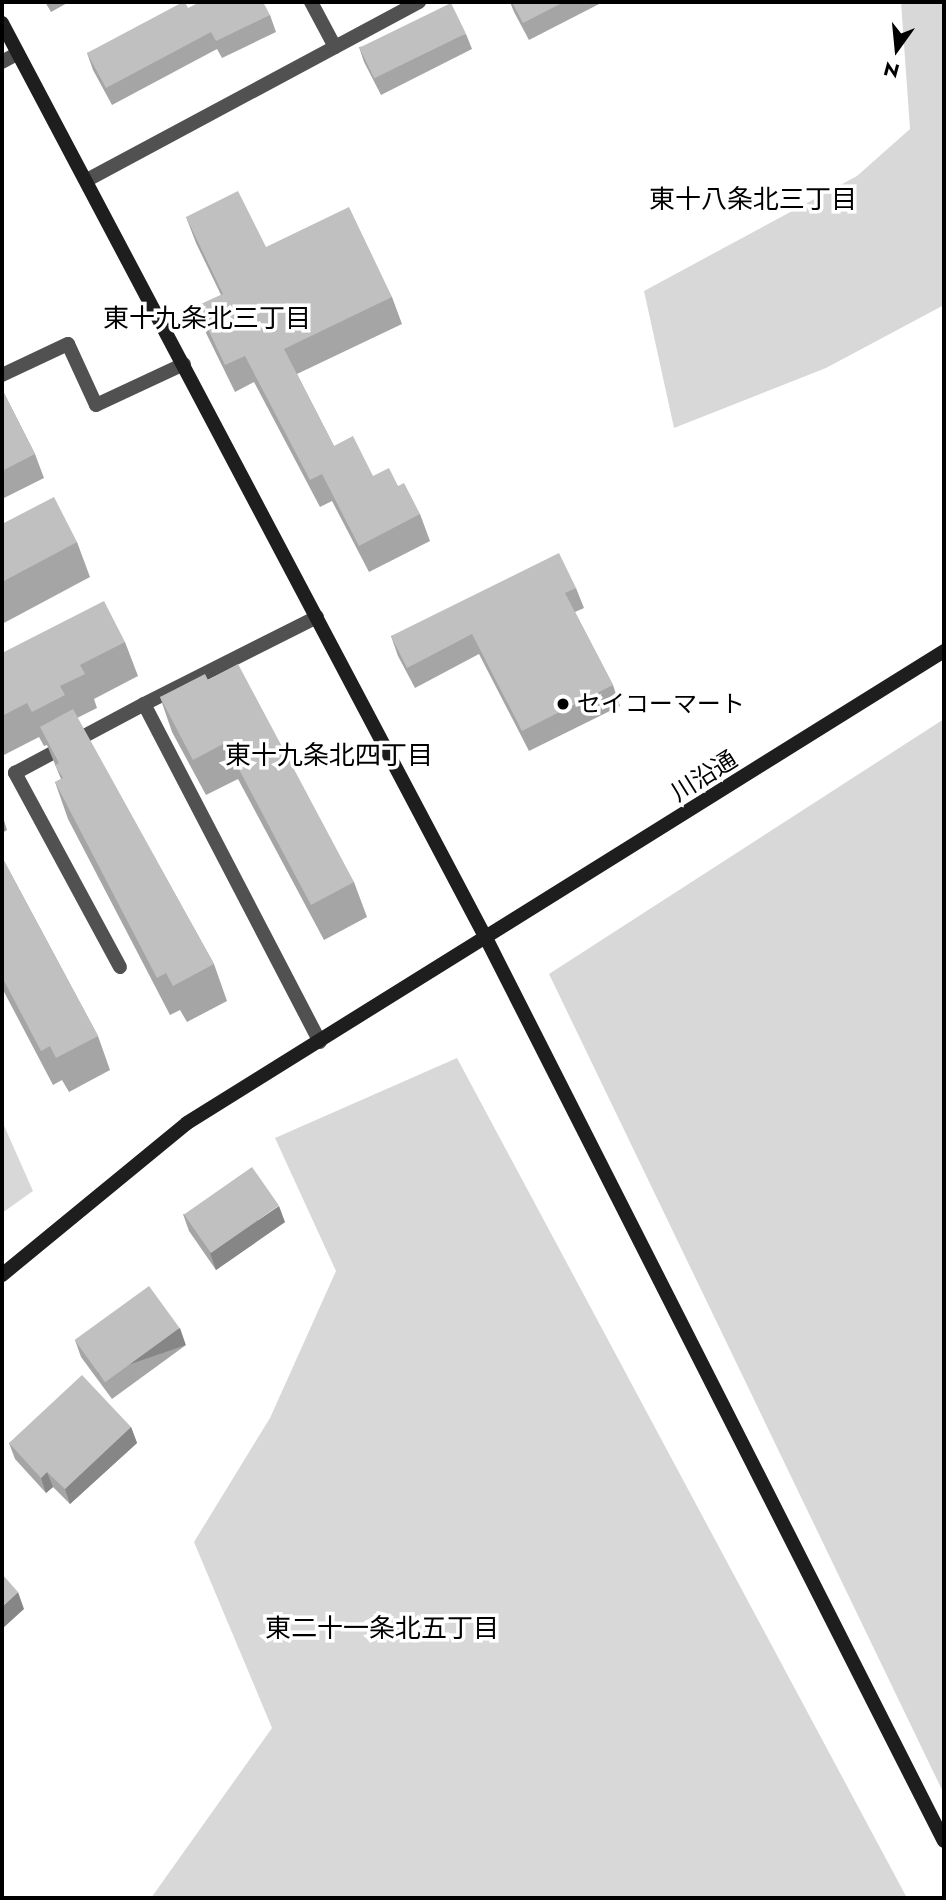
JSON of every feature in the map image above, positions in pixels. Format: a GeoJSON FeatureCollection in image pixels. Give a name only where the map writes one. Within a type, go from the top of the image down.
{"type":"FeatureCollection","features":[{"type":"Feature","properties":{"kind":"street"},"geometry":{"type":"LineString","coordinates":[[311,2],[335,47]]}},
{"type":"Feature","properties":{"kind":"street"},"geometry":{"type":"LineString","coordinates":[[87,180],[419,2]]}},
{"type":"Feature","properties":{"kind":"street"},"geometry":{"type":"LineString","coordinates":[[2,23],[487,940],[944,1841]]}},
{"type":"Feature","properties":{"kind":"street"},"geometry":{"type":"LineString","coordinates":[[2,62],[18,53]]}},
{"type":"Feature","properties":{"kind":"street"},"geometry":{"type":"LineString","coordinates":[[2,375],[68,344],[96,405],[184,364]]}},
{"type":"Feature","properties":{"kind":"street"},"geometry":{"type":"LineString","coordinates":[[120,967],[15,773],[317,617]]}},
{"type":"Feature","properties":{"kind":"street","name":"川沿通"},"geometry":{"type":"LineString","coordinates":[[2,1275],[187,1123],[487,940],[944,651]]}},
{"type":"Feature","properties":{"kind":"street"},"geometry":{"type":"LineString","coordinates":[[145,704],[320,1042]]}},
{"type":"Feature","properties":{"kind":"shaded area"},"geometry":{"type":"Polygon","coordinates":[[[901,2],[944,2],[944,305],[826,368],[674,428],[644,291],[857,176],[910,129],[901,2]]]}},
{"type":"Feature","properties":{"kind":"shaded area"},"geometry":{"type":"Polygon","coordinates":[[[944,719],[944,1794],[549,974],[944,719]]]}},
{"type":"Feature","properties":{"kind":"shaded area"},"geometry":{"type":"Polygon","coordinates":[[[457,1058],[907,1898],[151,1898],[272,1728],[194,1542],[270,1418],[336,1271],[275,1138],[457,1058]]]}},
{"type":"Feature","properties":{"kind":"shaded area"},"geometry":{"type":"Polygon","coordinates":[[[2,1121],[33,1191],[2,1213],[2,1121]]]}},
{"type":"Feature","properties":{"kind":"building"},"geometry":{"type":"Polygon","coordinates":[[[183,2],[188,8],[200,2],[263,2],[270,15],[216,41],[211,32],[106,88],[87,53],[183,2]]]}},
{"type":"Feature","properties":{"kind":"building"},"geometry":{"type":"Polygon","coordinates":[[[512,2],[564,2],[523,23],[512,2]]]}},
{"type":"Feature","properties":{"kind":"building"},"geometry":{"type":"Polygon","coordinates":[[[451,3],[466,34],[374,78],[359,48],[451,3]]]}},
{"type":"Feature","properties":{"kind":"building"},"geometry":{"type":"Polygon","coordinates":[[[238,191],[266,247],[349,207],[392,297],[284,349],[334,446],[353,436],[373,476],[389,468],[398,486],[404,483],[420,514],[359,546],[322,474],[310,480],[245,356],[225,365],[197,306],[223,294],[186,217],[238,191]]]}},
{"type":"Feature","properties":{"kind":"building"},"geometry":{"type":"Polygon","coordinates":[[[2,389],[35,454],[2,471],[2,389]]]}},
{"type":"Feature","properties":{"kind":"building"},"geometry":{"type":"Polygon","coordinates":[[[54,497],[77,542],[2,582],[2,524],[54,497]]]}},
{"type":"Feature","properties":{"kind":"building"},"geometry":{"type":"Polygon","coordinates":[[[559,553],[576,588],[565,593],[613,685],[522,731],[472,634],[407,668],[391,636],[559,553]]]}},
{"type":"Feature","properties":{"kind":"building"},"geometry":{"type":"Polygon","coordinates":[[[104,601],[125,642],[80,665],[85,674],[60,686],[65,695],[32,712],[27,703],[2,716],[2,653],[104,601]]]}},
{"type":"Feature","properties":{"kind":"building"},"geometry":{"type":"Polygon","coordinates":[[[238,664],[354,882],[311,905],[225,743],[193,760],[160,697],[205,674],[208,680],[238,664]]]}},
{"type":"Feature","properties":{"kind":"building"},"geometry":{"type":"Polygon","coordinates":[[[73,709],[214,964],[173,986],[166,973],[157,978],[55,782],[63,778],[55,765],[59,763],[40,727],[73,709]]]}},
{"type":"Feature","properties":{"kind":"building"},"geometry":{"type":"Polygon","coordinates":[[[2,857],[98,1036],[56,1058],[50,1046],[41,1051],[2,977],[2,857]]]}},
{"type":"Feature","properties":{"kind":"building"},"geometry":{"type":"Polygon","coordinates":[[[252,1167],[279,1206],[211,1253],[184,1215],[252,1167]]]}},
{"type":"Feature","properties":{"kind":"building"},"geometry":{"type":"Polygon","coordinates":[[[149,1286],[180,1328],[105,1382],[75,1340],[149,1286]]]}},
{"type":"Feature","properties":{"kind":"building"},"geometry":{"type":"Polygon","coordinates":[[[82,1375],[131,1427],[65,1489],[47,1472],[41,1478],[9,1443],[82,1375]]]}},
{"type":"Feature","properties":{"kind":"building"},"geometry":{"type":"Polygon","coordinates":[[[2,1574],[18,1592],[2,1607],[2,1574]]]}},
{"type":"Feature","properties":{"kind":"place","name":"セイコーマート"},"geometry":{"type":"Point","coordinates":[563,704]}},
{"type":"Feature","properties":{"kind":"district","name":"東十八条北三丁目"},"geometry":{"type":"Point","coordinates":[753,200]}},
{"type":"Feature","properties":{"kind":"district","name":"東十九条北三丁目"},"geometry":{"type":"Point","coordinates":[207,319]}},
{"type":"Feature","properties":{"kind":"district","name":"東十九条北四丁目"},"geometry":{"type":"Point","coordinates":[329,756]}},
{"type":"Feature","properties":{"kind":"district","name":"東二十一条北五丁目"},"geometry":{"type":"Point","coordinates":[382,1629]}}]}
